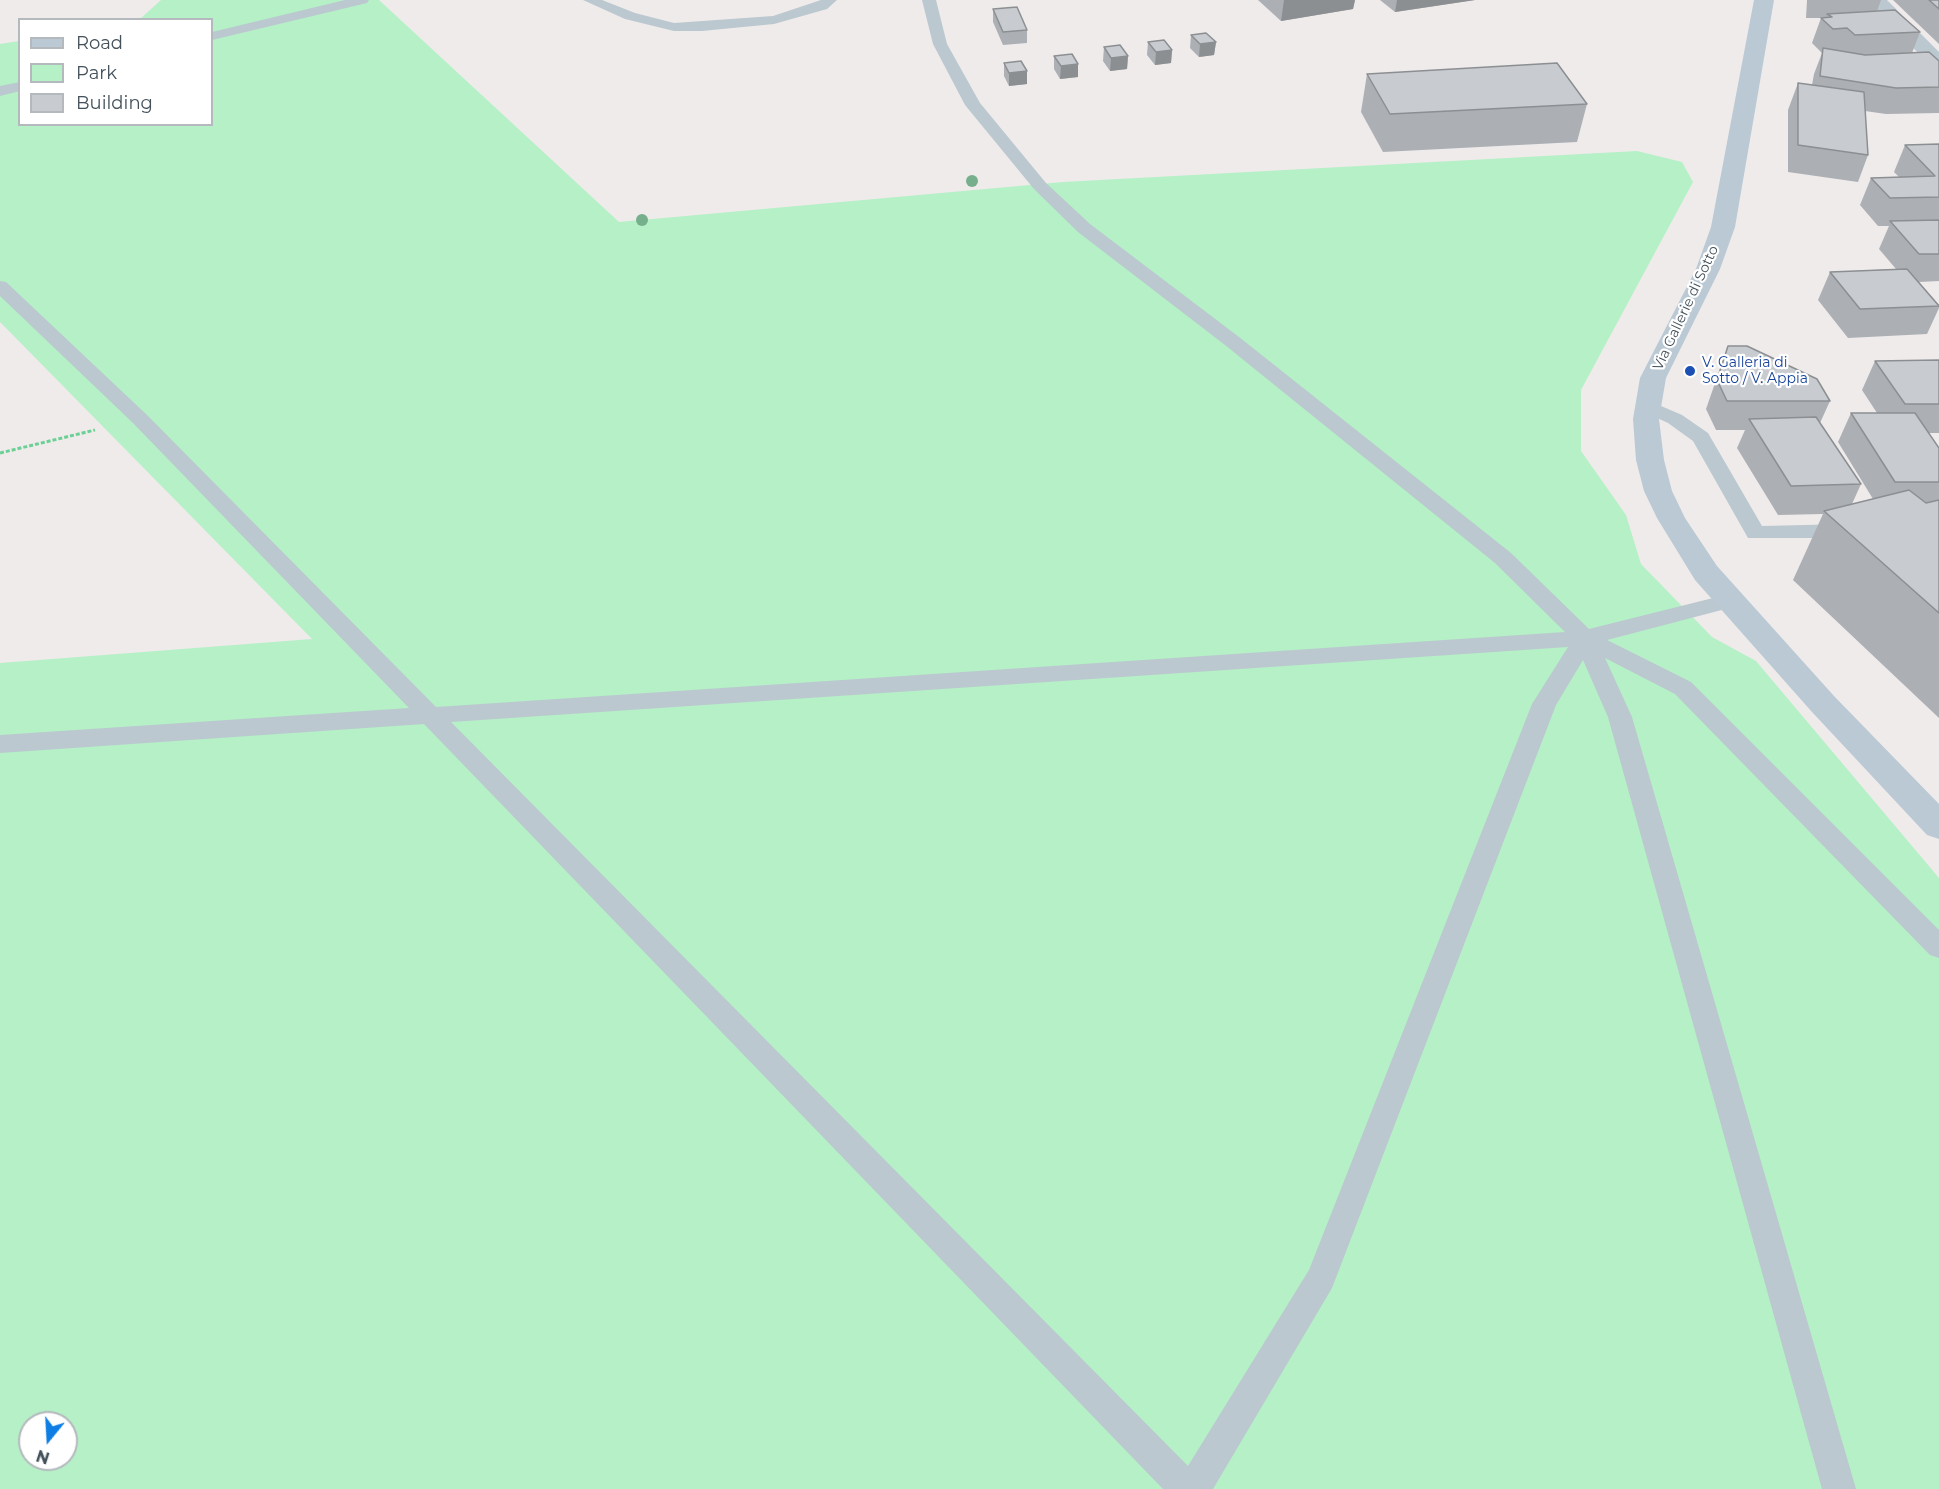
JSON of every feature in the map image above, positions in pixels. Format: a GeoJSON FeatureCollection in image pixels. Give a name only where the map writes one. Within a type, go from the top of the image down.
{"type":"FeatureCollection","features":[{"type":"Feature","properties":{"kind":"main road","name":"Via Gallerie di Sotto"},"geometry":{"type":"LineString","coordinates":[[1764,0],[1727,213],[1708,269],[1664,351],[1653,378],[1647,406],[1648,446],[1658,491],[1688,547],[1729,602],[1939,826]]}},
{"type":"Feature","properties":{"kind":"street"},"geometry":{"type":"LineString","coordinates":[[1876,0],[1906,33],[1939,63]]}},
{"type":"Feature","properties":{"kind":"lane"},"geometry":{"type":"LineString","coordinates":[[213,36],[362,0]]}},
{"type":"Feature","properties":{"kind":"lane"},"geometry":{"type":"LineString","coordinates":[[590,0],[630,16],[674,27],[774,20],[822,6],[830,0]]}},
{"type":"Feature","properties":{"kind":"lane"},"geometry":{"type":"LineString","coordinates":[[929,0],[940,44],[973,105],[1040,186],[1084,228],[1232,341],[1503,558],[1585,638],[1683,688],[1939,947]]}},
{"type":"Feature","properties":{"kind":"lane"},"geometry":{"type":"LineString","coordinates":[[0,91],[18,86]]}},
{"type":"Feature","properties":{"kind":"lane"},"geometry":{"type":"LineString","coordinates":[[0,286],[140,419],[1187,1489]]}},
{"type":"Feature","properties":{"kind":"lane"},"geometry":{"type":"LineString","coordinates":[[1647,406],[1675,419],[1701,437],[1755,533],[1870,531]]}},
{"type":"Feature","properties":{"kind":"lane"},"geometry":{"type":"LineString","coordinates":[[0,744],[428,713],[1585,638],[1729,602]]}},
{"type":"Feature","properties":{"kind":"lane"},"geometry":{"type":"LineString","coordinates":[[1194,1489],[1321,1278],[1544,704],[1585,638]]}},
{"type":"Feature","properties":{"kind":"lane"},"geometry":{"type":"LineString","coordinates":[[1585,638],[1620,717],[1839,1489]]}},
{"type":"Feature","properties":{"kind":"path"},"geometry":{"type":"LineString","coordinates":[[0,453],[140,419]]}},
{"type":"Feature","properties":{"kind":"green space"},"geometry":{"type":"Polygon","coordinates":[[[161,0],[379,0],[619,222],[1063,182],[1637,151],[1682,162],[1693,182],[1581,390],[1581,451],[1626,515],[1641,564],[1712,637],[1756,661],[1939,878],[1939,1489],[0,1489],[0,663],[312,639],[0,322],[0,44],[18,41],[18,126],[213,126],[213,18],[141,18],[161,0]]]}},
{"type":"Feature","properties":{"kind":"building"},"geometry":{"type":"Polygon","coordinates":[[[1929,0],[1939,0],[1939,9],[1929,0]]]}},
{"type":"Feature","properties":{"kind":"building"},"geometry":{"type":"Polygon","coordinates":[[[1017,7],[1027,30],[1003,32],[993,9],[1017,7]]]}},
{"type":"Feature","properties":{"kind":"building"},"geometry":{"type":"Polygon","coordinates":[[[1895,10],[1920,32],[1855,35],[1847,28],[1833,29],[1821,18],[1832,17],[1827,14],[1895,10]]]}},
{"type":"Feature","properties":{"kind":"building"},"geometry":{"type":"Polygon","coordinates":[[[1206,33],[1216,42],[1200,44],[1191,35],[1206,33]]]}},
{"type":"Feature","properties":{"kind":"building"},"geometry":{"type":"Polygon","coordinates":[[[1164,40],[1172,50],[1156,52],[1148,42],[1164,40]]]}},
{"type":"Feature","properties":{"kind":"building"},"geometry":{"type":"Polygon","coordinates":[[[1120,45],[1128,56],[1111,58],[1104,47],[1120,45]]]}},
{"type":"Feature","properties":{"kind":"building"},"geometry":{"type":"Polygon","coordinates":[[[1823,48],[1865,55],[1929,52],[1939,61],[1939,87],[1896,88],[1820,76],[1823,48]]]}},
{"type":"Feature","properties":{"kind":"building"},"geometry":{"type":"Polygon","coordinates":[[[1072,54],[1078,64],[1061,66],[1054,56],[1072,54]]]}},
{"type":"Feature","properties":{"kind":"building"},"geometry":{"type":"Polygon","coordinates":[[[1021,61],[1027,71],[1009,73],[1004,63],[1021,61]]]}},
{"type":"Feature","properties":{"kind":"building"},"geometry":{"type":"Polygon","coordinates":[[[1557,63],[1587,104],[1390,114],[1367,74],[1557,63]]]}},
{"type":"Feature","properties":{"kind":"building"},"geometry":{"type":"Polygon","coordinates":[[[1798,83],[1864,92],[1868,155],[1798,145],[1798,83]]]}},
{"type":"Feature","properties":{"kind":"building"},"geometry":{"type":"Polygon","coordinates":[[[1939,144],[1939,197],[1890,198],[1871,178],[1935,176],[1905,145],[1939,144]]]}},
{"type":"Feature","properties":{"kind":"building"},"geometry":{"type":"Polygon","coordinates":[[[1939,220],[1939,254],[1919,254],[1890,221],[1939,220]]]}},
{"type":"Feature","properties":{"kind":"building"},"geometry":{"type":"Polygon","coordinates":[[[1907,269],[1939,306],[1860,309],[1830,272],[1907,269]]]}},
{"type":"Feature","properties":{"kind":"building"},"geometry":{"type":"Polygon","coordinates":[[[1728,346],[1747,346],[1817,379],[1830,401],[1727,401],[1717,380],[1728,346]]]}},
{"type":"Feature","properties":{"kind":"building"},"geometry":{"type":"Polygon","coordinates":[[[1939,360],[1939,404],[1905,404],[1875,361],[1939,360]]]}},
{"type":"Feature","properties":{"kind":"building"},"geometry":{"type":"Polygon","coordinates":[[[1851,413],[1915,413],[1939,448],[1939,482],[1895,482],[1851,413]]]}},
{"type":"Feature","properties":{"kind":"building"},"geometry":{"type":"Polygon","coordinates":[[[1816,417],[1861,484],[1791,486],[1749,419],[1816,417]]]}},
{"type":"Feature","properties":{"kind":"building"},"geometry":{"type":"Polygon","coordinates":[[[1909,490],[1926,503],[1939,500],[1939,613],[1824,511],[1909,490]]]}},
{"type":"Feature","properties":{"kind":"place","name":"V. Galleria di Sotto / V. Appia"},"geometry":{"type":"Point","coordinates":[1690,371]}}]}
